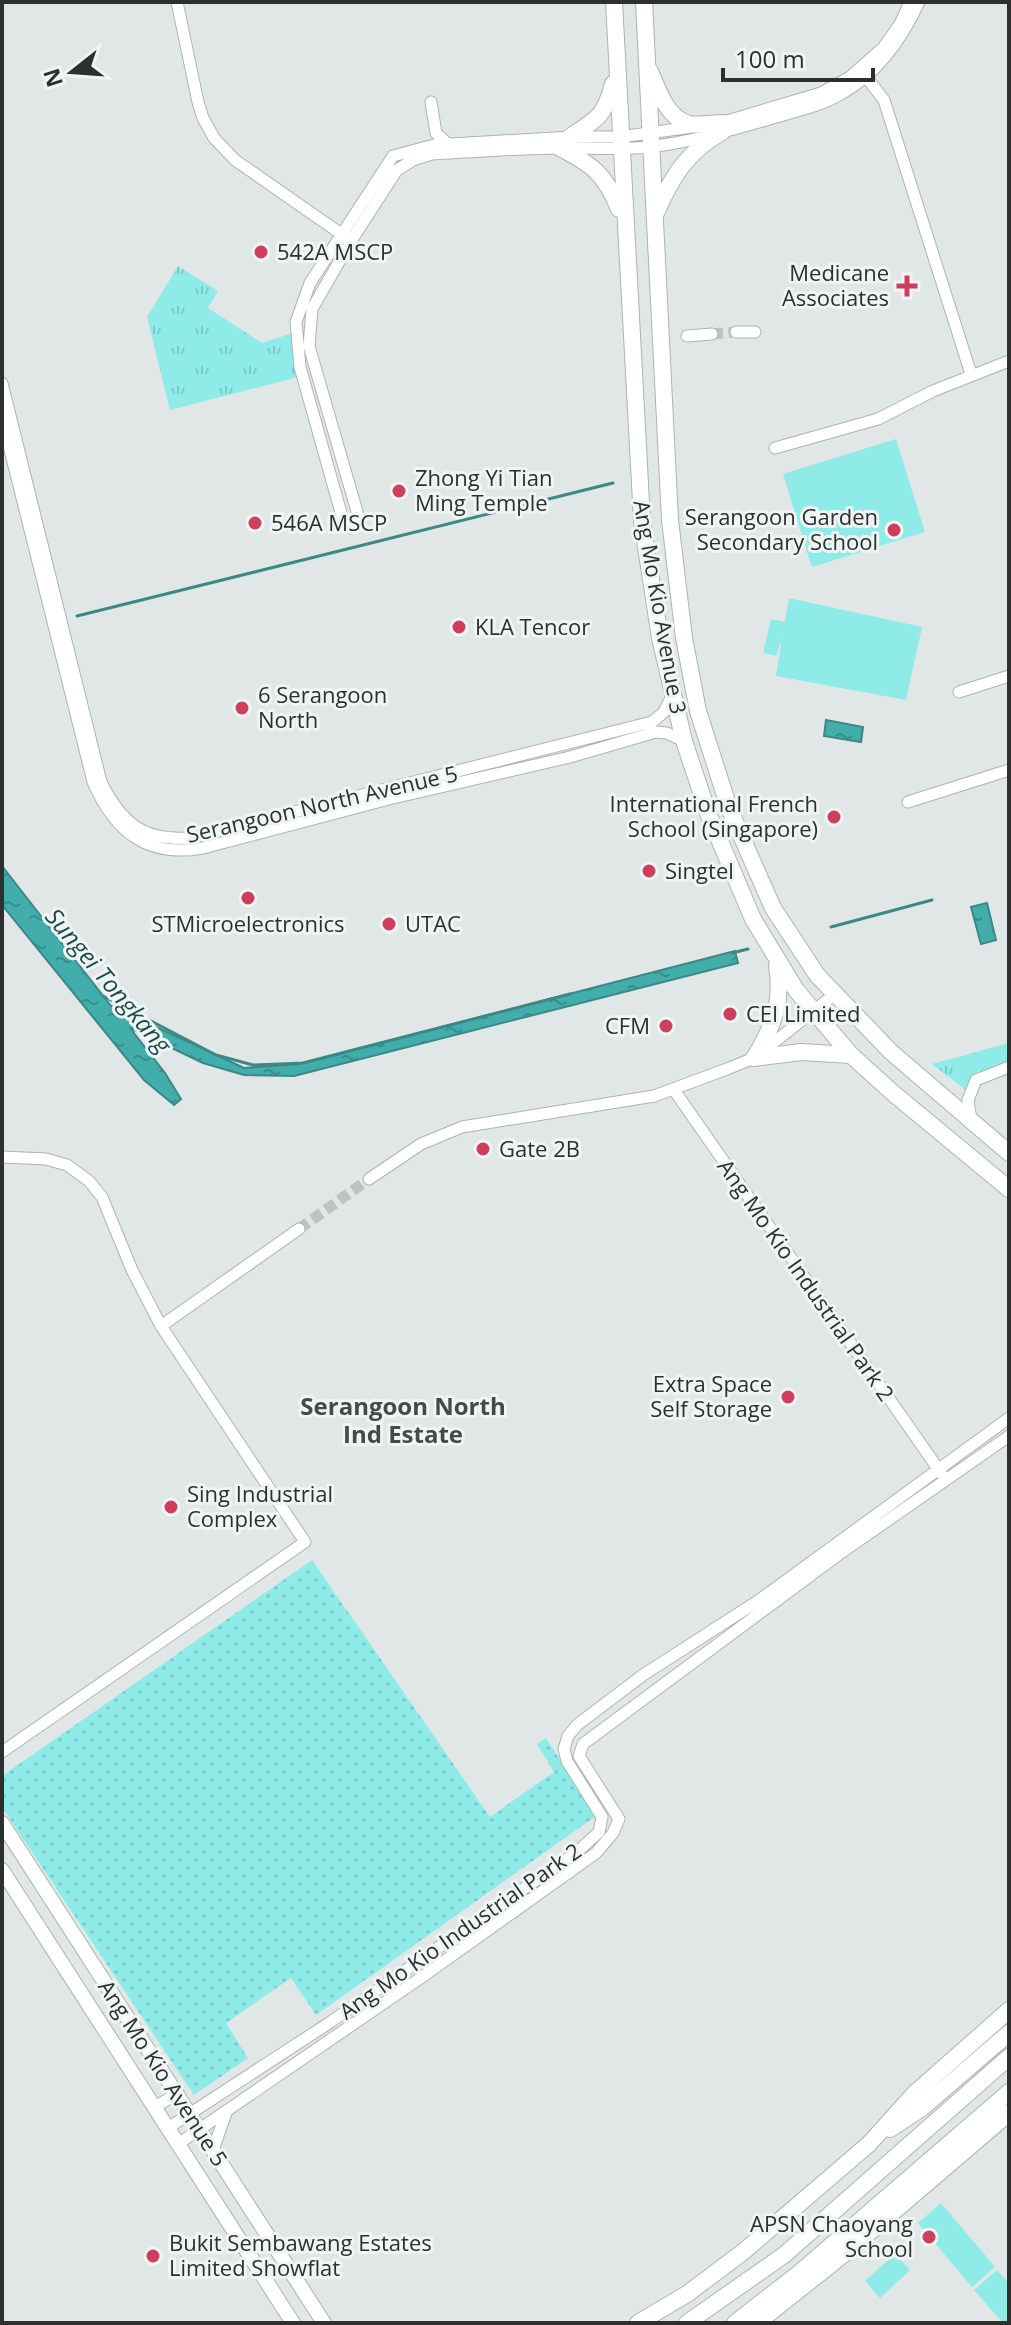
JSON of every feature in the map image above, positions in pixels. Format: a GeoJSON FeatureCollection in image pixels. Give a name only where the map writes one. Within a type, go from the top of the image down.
{"type":"FeatureCollection","features":[{"type":"Feature","properties":{"kind":"highway","name":"Ang Mo Kio Avenue 3"},"geometry":{"type":"LineString","coordinates":[[614,2],[642,521],[660,638],[684,741],[708,813],[753,919],[776,960],[851,1055],[1009,1189]]}},
{"type":"Feature","properties":{"kind":"highway","name":"Ang Mo Kio Avenue 3"},"geometry":{"type":"LineString","coordinates":[[644,2],[670,520],[684,638],[698,711],[729,808],[773,908],[817,975],[891,1052],[1009,1153]]}},
{"type":"Feature","properties":{"kind":"highway"},"geometry":{"type":"LineString","coordinates":[[645,59],[663,101],[677,117],[690,124],[722,127]]}},
{"type":"Feature","properties":{"kind":"highway"},"geometry":{"type":"LineString","coordinates":[[618,63],[608,105],[601,115],[565,142],[601,173],[625,222]]}},
{"type":"Feature","properties":{"kind":"highway"},"geometry":{"type":"LineString","coordinates":[[656,213],[671,180],[686,158],[722,127]]}},
{"type":"Feature","properties":{"kind":"highway"},"geometry":{"type":"LineString","coordinates":[[633,357],[653,352],[661,358]]}},
{"type":"Feature","properties":{"kind":"highway"},"geometry":{"type":"LineString","coordinates":[[754,1058],[770,1034],[779,1002],[776,960]]}},
{"type":"Feature","properties":{"kind":"highway"},"geometry":{"type":"LineString","coordinates":[[754,1058],[801,1052],[851,1055]]}},
{"type":"Feature","properties":{"kind":"highway"},"geometry":{"type":"LineString","coordinates":[[869,2144],[914,2094],[1009,2010]]}},
{"type":"Feature","properties":{"kind":"highway"},"geometry":{"type":"LineString","coordinates":[[638,2323],[687,2294],[743,2252],[869,2144],[922,2108],[1009,2033]]}},
{"type":"Feature","properties":{"kind":"highway"},"geometry":{"type":"LineString","coordinates":[[687,2323],[784,2255],[1009,2057]]}},
{"type":"Feature","properties":{"kind":"highway"},"geometry":{"type":"LineString","coordinates":[[735,2323],[809,2265],[1009,2092]]}},
{"type":"Feature","properties":{"kind":"highway"},"geometry":{"type":"LineString","coordinates":[[757,2323],[852,2247],[1009,2113]]}},
{"type":"Feature","properties":{"kind":"main road","name":"Ang Mo Kio Avenue 5"},"geometry":{"type":"LineString","coordinates":[[2,1823],[324,2323]]}},
{"type":"Feature","properties":{"kind":"main road","name":"Ang Mo Kio Avenue 5"},"geometry":{"type":"LineString","coordinates":[[3,1872],[293,2323]]}},
{"type":"Feature","properties":{"kind":"street"},"geometry":{"type":"LineString","coordinates":[[177,2],[203,118],[214,138],[235,160],[346,237]]}},
{"type":"Feature","properties":{"kind":"street"},"geometry":{"type":"LineString","coordinates":[[863,73],[900,24],[910,2]]}},
{"type":"Feature","properties":{"kind":"street"},"geometry":{"type":"LineString","coordinates":[[565,142],[432,154],[413,160],[397,170],[346,237],[310,283],[296,322],[300,367],[337,502],[343,520],[351,528],[358,515],[309,346],[312,309],[346,237],[393,156],[434,145],[565,142],[620,143],[722,127],[821,93],[863,73],[889,53],[919,2]]}},
{"type":"Feature","properties":{"kind":"street"},"geometry":{"type":"LineString","coordinates":[[863,73],[884,100],[971,374]]}},
{"type":"Feature","properties":{"kind":"street"},"geometry":{"type":"LineString","coordinates":[[431,102],[436,133],[448,144]]}},
{"type":"Feature","properties":{"kind":"street"},"geometry":{"type":"LineString","coordinates":[[736,332],[755,332]]}},
{"type":"Feature","properties":{"kind":"street"},"geometry":{"type":"LineString","coordinates":[[687,336],[712,334]]}},
{"type":"Feature","properties":{"kind":"street"},"geometry":{"type":"LineString","coordinates":[[775,448],[878,419],[971,374],[1009,361]]}},
{"type":"Feature","properties":{"kind":"street","name":"Serangoon North Avenue 5"},"geometry":{"type":"LineString","coordinates":[[2,383],[101,782],[118,812],[134,827],[150,835],[191,838],[566,745],[652,722],[664,712],[672,696]]}},
{"type":"Feature","properties":{"kind":"street","name":"Serangoon North Avenue 5"},"geometry":{"type":"LineString","coordinates":[[2,418],[93,782],[111,817],[144,842],[183,852],[578,755],[656,732],[667,733],[684,741]]}},
{"type":"Feature","properties":{"kind":"street"},"geometry":{"type":"LineString","coordinates":[[337,502],[353,497]]}},
{"type":"Feature","properties":{"kind":"street"},"geometry":{"type":"LineString","coordinates":[[959,692],[1009,676]]}},
{"type":"Feature","properties":{"kind":"street"},"geometry":{"type":"LineString","coordinates":[[908,802],[1009,770]]}},
{"type":"Feature","properties":{"kind":"street"},"geometry":{"type":"LineString","coordinates":[[369,1179],[421,1144],[462,1127],[654,1096],[674,1090],[754,1058],[835,994]]}},
{"type":"Feature","properties":{"kind":"street"},"geometry":{"type":"LineString","coordinates":[[971,1120],[968,1100],[976,1080],[1009,1067]]}},
{"type":"Feature","properties":{"kind":"street","name":"Ang Mo Kio Industrial Park 2"},"geometry":{"type":"LineString","coordinates":[[674,1090],[946,1480]]}},
{"type":"Feature","properties":{"kind":"street"},"geometry":{"type":"LineString","coordinates":[[2,1157],[46,1159],[67,1165],[89,1181],[102,1197],[132,1270],[161,1326],[305,1542],[2,1752]]}},
{"type":"Feature","properties":{"kind":"street"},"geometry":{"type":"LineString","coordinates":[[161,1326],[299,1229]]}},
{"type":"Feature","properties":{"kind":"street","name":"Ang Mo Kio Industrial Park 2"},"geometry":{"type":"LineString","coordinates":[[168,2128],[329,2023],[577,1852],[599,1832],[602,1817],[567,1761],[564,1749],[568,1736],[577,1725],[643,1675],[758,1601],[1009,1418]]}},
{"type":"Feature","properties":{"kind":"street","name":"Ang Mo Kio Industrial Park 2"},"geometry":{"type":"LineString","coordinates":[[178,2144],[596,1853],[613,1833],[619,1819],[579,1756],[583,1744],[675,1673],[1009,1436]]}},
{"type":"Feature","properties":{"kind":"street"},"geometry":{"type":"LineString","coordinates":[[155,2107],[178,2093]]}},
{"type":"Feature","properties":{"kind":"street"},"geometry":{"type":"LineString","coordinates":[[213,2150],[226,2112]]}},
{"type":"Feature","properties":{"kind":"green space"},"geometry":{"type":"Polygon","coordinates":[[[178,266],[218,291],[208,308],[262,343],[299,331],[306,375],[170,410],[147,317],[178,266]]]}},
{"type":"Feature","properties":{"kind":"green space"},"geometry":{"type":"Polygon","coordinates":[[[896,439],[925,532],[812,567],[783,474],[896,439]]]}},
{"type":"Feature","properties":{"kind":"green space"},"geometry":{"type":"Polygon","coordinates":[[[789,598],[922,627],[906,700],[776,676],[782,638],[776,656],[763,653],[771,619],[785,622],[789,598]]]}},
{"type":"Feature","properties":{"kind":"green space"},"geometry":{"type":"Polygon","coordinates":[[[1009,1043],[1009,1065],[977,1072],[966,1090],[932,1064],[1009,1043]]]}},
{"type":"Feature","properties":{"kind":"green space"},"geometry":{"type":"Polygon","coordinates":[[[312,1560],[490,1817],[554,1772],[537,1744],[546,1738],[596,1816],[316,2015],[291,1978],[226,2023],[248,2058],[194,2095],[2,1807],[2,1776],[312,1560]]]}},
{"type":"Feature","properties":{"kind":"green space"},"geometry":{"type":"Polygon","coordinates":[[[941,2203],[995,2267],[972,2287],[918,2223],[941,2203]]]}},
{"type":"Feature","properties":{"kind":"green space"},"geometry":{"type":"Polygon","coordinates":[[[895,2254],[910,2270],[880,2298],[865,2281],[895,2254]]]}},
{"type":"Feature","properties":{"kind":"green space"},"geometry":{"type":"Polygon","coordinates":[[[997,2270],[1009,2284],[1007,2323],[1003,2323],[974,2290],[997,2270]]]}},
{"type":"Feature","properties":{"kind":"water"},"geometry":{"type":"Polygon","coordinates":[[[826,720],[863,727],[861,742],[824,736],[826,720]]]}},
{"type":"Feature","properties":{"kind":"water"},"geometry":{"type":"Polygon","coordinates":[[[2,866],[111,1006],[244,1068],[299,1064],[735,951],[738,963],[294,1076],[244,1075],[203,1063],[130,1028],[181,1099],[174,1105],[144,1080],[2,905],[2,866]]]}},
{"type":"Feature","properties":{"kind":"water"},"geometry":{"type":"Polygon","coordinates":[[[987,903],[996,940],[981,944],[971,907],[987,903]]]}},
{"type":"Feature","properties":{"kind":"waterway"},"geometry":{"type":"LineString","coordinates":[[77,616],[613,483]]}},
{"type":"Feature","properties":{"kind":"waterway"},"geometry":{"type":"LineString","coordinates":[[831,927],[932,900]]}},
{"type":"Feature","properties":{"kind":"waterway"},"geometry":{"type":"LineString","coordinates":[[732,953],[748,949]]}},
{"type":"Feature","properties":{"kind":"waterway","name":"Sungei Tongkang"},"geometry":{"type":"LineString","coordinates":[[103,996],[216,1055],[253,1065],[303,1063],[570,994]]}},
{"type":"Feature","properties":{"kind":"tunnel"},"geometry":{"type":"LineString","coordinates":[[712,334],[736,332]]}},
{"type":"Feature","properties":{"kind":"tunnel"},"geometry":{"type":"LineString","coordinates":[[299,1229],[369,1179]]}},
{"type":"Feature","properties":{"kind":"place","name":"542A MSCP"},"geometry":{"type":"Point","coordinates":[261,252]}},
{"type":"Feature","properties":{"kind":"place","name":"Medicane Associates"},"geometry":{"type":"Point","coordinates":[907,286]}},
{"type":"Feature","properties":{"kind":"place","name":"Zhong Yi Tian Ming Temple"},"geometry":{"type":"Point","coordinates":[399,491]}},
{"type":"Feature","properties":{"kind":"place","name":"546A MSCP"},"geometry":{"type":"Point","coordinates":[255,523]}},
{"type":"Feature","properties":{"kind":"place","name":"Serangoon Garden Secondary School"},"geometry":{"type":"Point","coordinates":[894,530]}},
{"type":"Feature","properties":{"kind":"place","name":"KLA Tencor"},"geometry":{"type":"Point","coordinates":[459,627]}},
{"type":"Feature","properties":{"kind":"place","name":"6 Serangoon North"},"geometry":{"type":"Point","coordinates":[242,708]}},
{"type":"Feature","properties":{"kind":"place","name":"International French School (Singapore)"},"geometry":{"type":"Point","coordinates":[834,817]}},
{"type":"Feature","properties":{"kind":"place","name":"Singtel"},"geometry":{"type":"Point","coordinates":[649,871]}},
{"type":"Feature","properties":{"kind":"place","name":"STMicroelectronics"},"geometry":{"type":"Point","coordinates":[248,898]}},
{"type":"Feature","properties":{"kind":"place","name":"UTAC"},"geometry":{"type":"Point","coordinates":[389,924]}},
{"type":"Feature","properties":{"kind":"place","name":"CEI Limited"},"geometry":{"type":"Point","coordinates":[730,1014]}},
{"type":"Feature","properties":{"kind":"place","name":"CFM"},"geometry":{"type":"Point","coordinates":[666,1026]}},
{"type":"Feature","properties":{"kind":"place","name":"Gate 2B"},"geometry":{"type":"Point","coordinates":[483,1149]}},
{"type":"Feature","properties":{"kind":"place","name":"Extra Space Self Storage"},"geometry":{"type":"Point","coordinates":[788,1397]}},
{"type":"Feature","properties":{"kind":"place","name":"Sing Industrial Complex"},"geometry":{"type":"Point","coordinates":[171,1507]}},
{"type":"Feature","properties":{"kind":"place","name":"APSN Chaoyang School"},"geometry":{"type":"Point","coordinates":[929,2237]}},
{"type":"Feature","properties":{"kind":"place","name":"Bukit Sembawang Estates Limited Showflat"},"geometry":{"type":"Point","coordinates":[153,2256]}},
{"type":"Feature","properties":{"kind":"district","name":"Serangoon North Ind Estate"},"geometry":{"type":"Point","coordinates":[403,1421]}}]}
